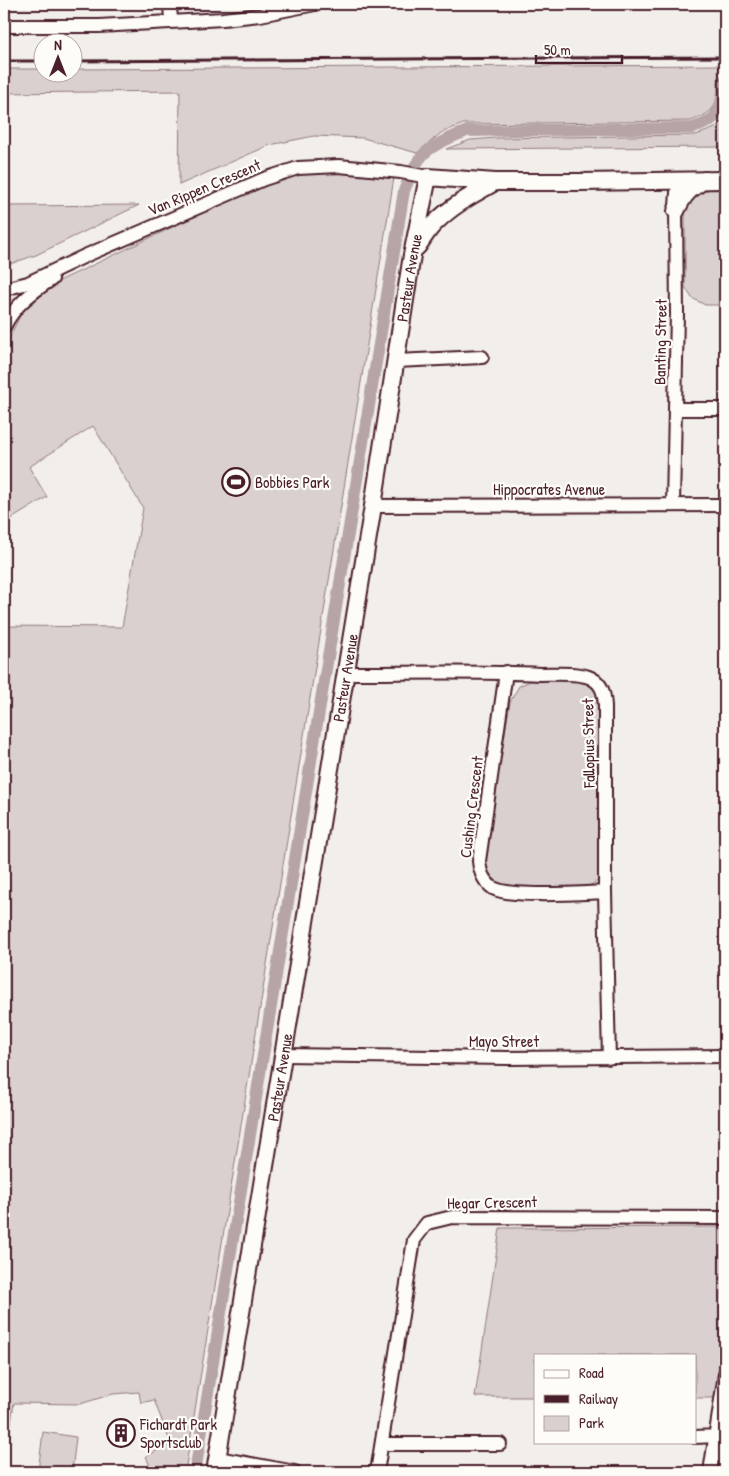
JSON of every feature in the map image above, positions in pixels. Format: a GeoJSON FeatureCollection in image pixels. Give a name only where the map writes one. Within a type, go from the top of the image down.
{"type":"FeatureCollection","features":[{"type":"Feature","properties":{"kind":"street"},"geometry":{"type":"LineString","coordinates":[[170,4],[171,21]]}},
{"type":"Feature","properties":{"kind":"street"},"geometry":{"type":"LineString","coordinates":[[4,26],[99,26],[223,19],[260,15],[315,4]]}},
{"type":"Feature","properties":{"kind":"street","name":"Van Rippen Crescent"},"geometry":{"type":"LineString","coordinates":[[4,289],[28,283],[86,255],[264,179],[290,170],[314,166],[339,166],[400,172],[426,177]]}},
{"type":"Feature","properties":{"kind":"street"},"geometry":{"type":"LineString","coordinates":[[426,177],[495,182],[725,180]]}},
{"type":"Feature","properties":{"kind":"street","name":"Pasteur Avenue"},"geometry":{"type":"LineString","coordinates":[[216,1465],[426,177]]}},
{"type":"Feature","properties":{"kind":"street","name":"Banting Street"},"geometry":{"type":"LineString","coordinates":[[673,504],[676,409],[676,211],[678,180]]}},
{"type":"Feature","properties":{"kind":"street"},"geometry":{"type":"LineString","coordinates":[[676,211],[685,193],[691,187],[705,180]]}},
{"type":"Feature","properties":{"kind":"street"},"geometry":{"type":"LineString","coordinates":[[412,255],[436,222],[465,199],[495,182]]}},
{"type":"Feature","properties":{"kind":"street"},"geometry":{"type":"LineString","coordinates":[[4,327],[13,312],[26,298],[86,255]]}},
{"type":"Feature","properties":{"kind":"street"},"geometry":{"type":"LineString","coordinates":[[396,361],[482,357]]}},
{"type":"Feature","properties":{"kind":"street"},"geometry":{"type":"LineString","coordinates":[[676,409],[725,408]]}},
{"type":"Feature","properties":{"kind":"street","name":"Hippocrates Avenue"},"geometry":{"type":"LineString","coordinates":[[373,506],[725,505]]}},
{"type":"Feature","properties":{"kind":"street","name":"Fallopius Street"},"geometry":{"type":"LineString","coordinates":[[345,673],[506,672],[577,675],[589,677],[596,681],[604,692],[605,892],[609,1058]]}},
{"type":"Feature","properties":{"kind":"street","name":"Cushing Crescent"},"geometry":{"type":"LineString","coordinates":[[506,672],[479,862],[480,872],[486,882],[503,892],[519,894],[605,892]]}},
{"type":"Feature","properties":{"kind":"street","name":"Mayo Street"},"geometry":{"type":"LineString","coordinates":[[283,1055],[609,1058],[725,1056]]}},
{"type":"Feature","properties":{"kind":"street","name":"Hegar Crescent"},"geometry":{"type":"LineString","coordinates":[[377,1472],[414,1240],[427,1223],[452,1217],[725,1218]]}},
{"type":"Feature","properties":{"kind":"street"},"geometry":{"type":"LineString","coordinates":[[710,1472],[719,1455],[716,1436],[725,1374]]}},
{"type":"Feature","properties":{"kind":"street"},"geometry":{"type":"LineString","coordinates":[[696,1437],[716,1436]]}},
{"type":"Feature","properties":{"kind":"street"},"geometry":{"type":"LineString","coordinates":[[382,1444],[500,1444]]}},
{"type":"Feature","properties":{"kind":"street"},"geometry":{"type":"LineString","coordinates":[[216,1465],[295,1472]]}},
{"type":"Feature","properties":{"kind":"green space"},"geometry":{"type":"Polygon","coordinates":[[[719,65],[718,92],[714,106],[701,117],[691,121],[463,124],[441,133],[417,153],[363,138],[314,136],[270,145],[179,185],[180,91],[4,93],[4,69],[32,69],[32,82],[82,82],[82,69],[719,65]]]}},
{"type":"Feature","properties":{"kind":"green space"},"geometry":{"type":"Polygon","coordinates":[[[725,118],[725,147],[446,149],[470,140],[496,138],[696,135],[715,128],[725,118]]]}},
{"type":"Feature","properties":{"kind":"green space"},"geometry":{"type":"Polygon","coordinates":[[[310,170],[351,170],[394,178],[185,1472],[152,1472],[146,1456],[171,1444],[154,1400],[141,1403],[139,1392],[113,1394],[80,1404],[14,1403],[4,1468],[5,626],[122,627],[143,508],[93,426],[29,467],[47,497],[5,523],[4,359],[11,334],[22,312],[57,282],[274,179],[310,170]]]}},
{"type":"Feature","properties":{"kind":"green space"},"geometry":{"type":"Polygon","coordinates":[[[709,188],[725,188],[725,305],[705,305],[692,298],[685,287],[685,210],[691,197],[709,188]]]}},
{"type":"Feature","properties":{"kind":"green space"},"geometry":{"type":"Polygon","coordinates":[[[139,205],[36,255],[4,266],[4,206],[139,205]]]}},
{"type":"Feature","properties":{"kind":"green space"},"geometry":{"type":"Polygon","coordinates":[[[585,680],[595,686],[600,694],[602,872],[598,881],[587,887],[518,889],[503,887],[488,877],[484,858],[510,702],[519,686],[530,681],[585,680]]]}},
{"type":"Feature","properties":{"kind":"green space"},"geometry":{"type":"Polygon","coordinates":[[[716,1227],[725,1229],[725,1334],[716,1398],[696,1398],[696,1354],[534,1354],[534,1397],[475,1397],[500,1228],[716,1227]]]}},
{"type":"Feature","properties":{"kind":"green space"},"geometry":{"type":"Polygon","coordinates":[[[43,1432],[76,1437],[72,1472],[38,1472],[43,1432]]]}},
{"type":"Feature","properties":{"kind":"waterway"},"geometry":{"type":"LineString","coordinates":[[195,1472],[404,191],[414,168],[426,152],[443,141],[467,131],[693,128],[708,122],[718,111],[722,101],[725,80]]}},
{"type":"Feature","properties":{"kind":"railway"},"geometry":{"type":"LineString","coordinates":[[82,61],[725,57]]}},
{"type":"Feature","properties":{"kind":"railway"},"geometry":{"type":"LineString","coordinates":[[4,61],[32,61]]}},
{"type":"Feature","properties":{"kind":"place","name":"Bobbies Park"},"geometry":{"type":"Point","coordinates":[236,482]}},
{"type":"Feature","properties":{"kind":"place","name":"Fichardt Park Sportsclub"},"geometry":{"type":"Point","coordinates":[121,1433]}}]}
